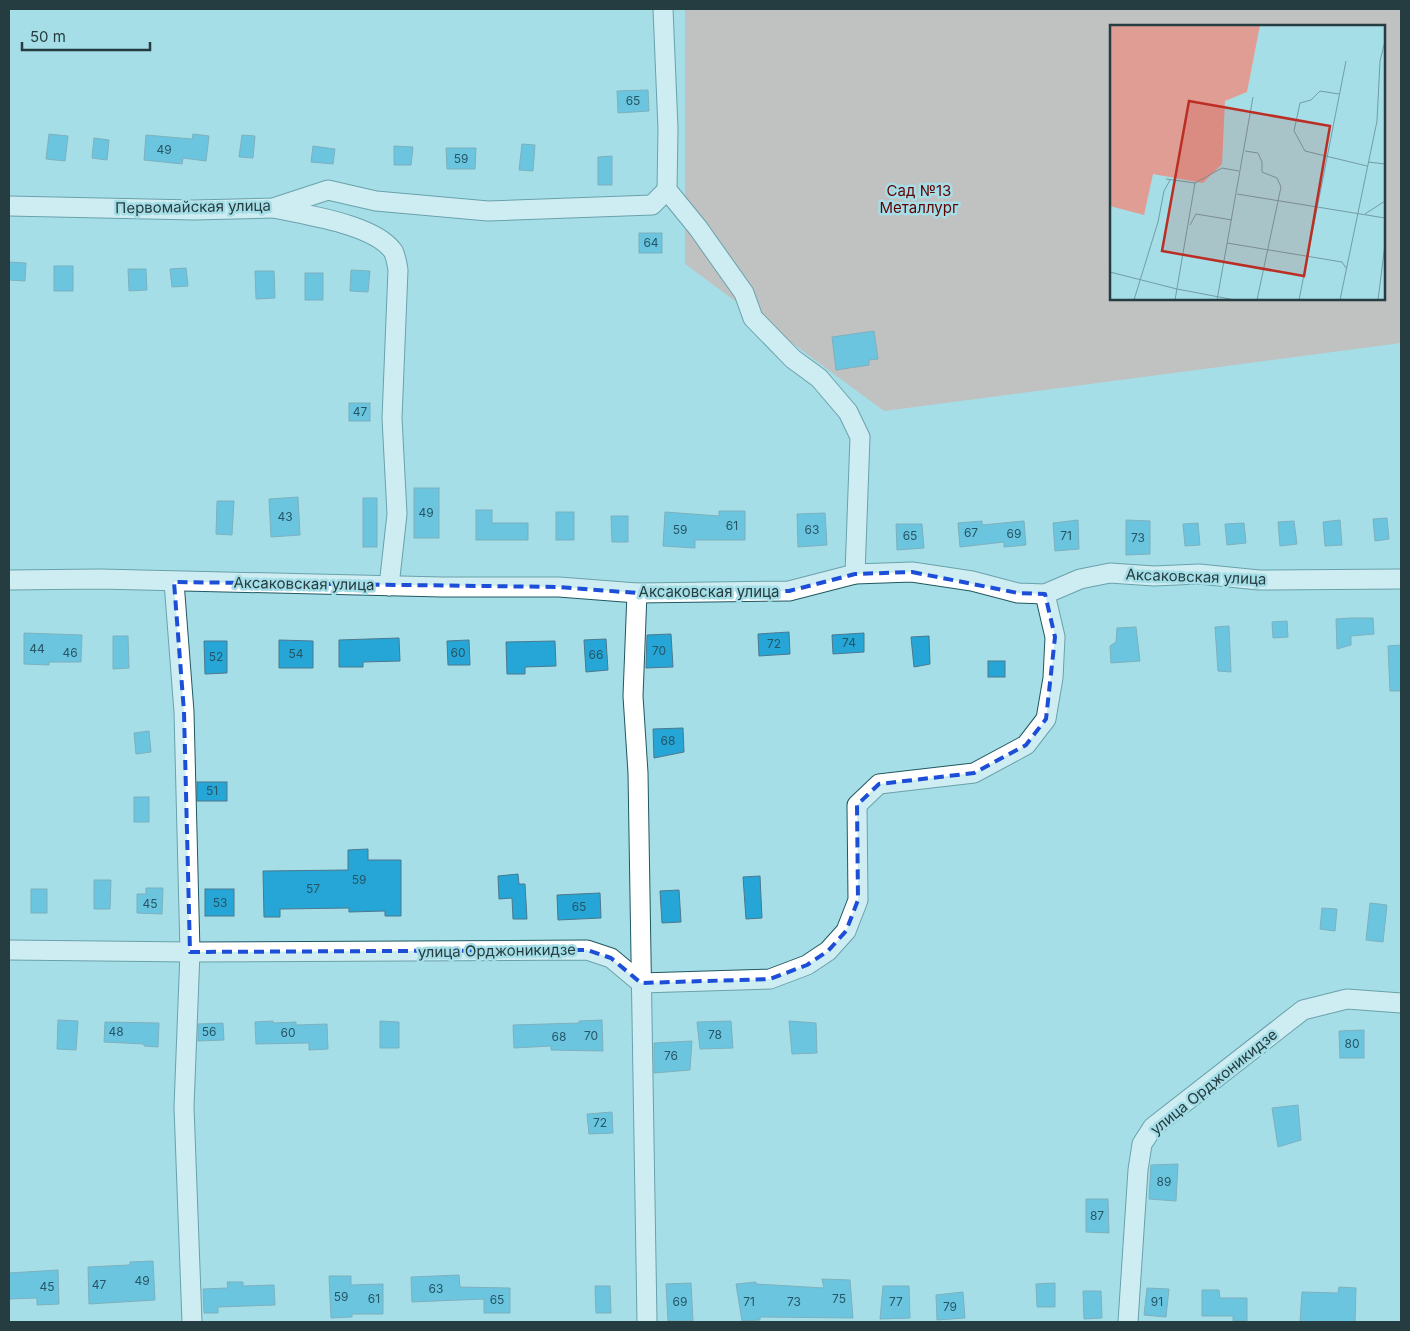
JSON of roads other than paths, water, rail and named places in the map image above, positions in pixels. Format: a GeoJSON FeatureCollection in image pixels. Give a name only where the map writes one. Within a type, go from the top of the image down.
{"type":"FeatureCollection","features":[{"type":"Feature","properties":{"kind":"street"},"geometry":{"type":"LineString","coordinates":[[663,9],[668,129],[667,190],[698,228],[744,293],[753,318],[793,359],[820,378],[848,412],[860,437],[855,574]]}},
{"type":"Feature","properties":{"kind":"street","name":"Первомайская улица"},"geometry":{"type":"LineString","coordinates":[[9,206],[194,210],[272,208],[328,190],[376,201],[488,211],[652,205],[667,190]]}},
{"type":"Feature","properties":{"kind":"street"},"geometry":{"type":"LineString","coordinates":[[272,208],[344,223],[381,239],[394,252],[398,270],[392,418],[396,514],[389,586]]}},
{"type":"Feature","properties":{"kind":"street","name":"Аксаковская улица"},"geometry":{"type":"LineString","coordinates":[[9,580],[100,579],[389,586],[559,587],[637,593],[788,592],[855,574],[912,572],[972,581],[1018,593],[1045,594],[1080,578],[1110,573],[1154,576],[1199,574],[1259,580],[1401,579]]}},
{"type":"Feature","properties":{"kind":"street"},"geometry":{"type":"LineString","coordinates":[[174,582],[184,712],[190,952],[184,1107],[192,1322]]}},
{"type":"Feature","properties":{"kind":"street"},"geometry":{"type":"LineString","coordinates":[[637,593],[633,696],[638,774],[647,1322]]}},
{"type":"Feature","properties":{"kind":"street"},"geometry":{"type":"LineString","coordinates":[[641,983],[770,979],[807,966],[828,951],[846,931],[858,900],[857,805],[879,784],[974,773],[1026,745],[1046,719],[1053,678],[1055,637],[1045,594]]}},
{"type":"Feature","properties":{"kind":"street","name":"улица Орджоникидзе"},"geometry":{"type":"LineString","coordinates":[[9,950],[190,952],[587,950],[611,958],[641,983]]}},
{"type":"Feature","properties":{"kind":"street","name":"улица Орджоникидзе"},"geometry":{"type":"LineString","coordinates":[[1128,1322],[1138,1170],[1142,1144],[1153,1127],[1303,1010],[1347,1000],[1401,1003]]}},
{"type":"Feature","properties":{"kind":"park label","name":"Сад №13 Металлург"},"geometry":{"type":"Point","coordinates":[919,200]}}]}
